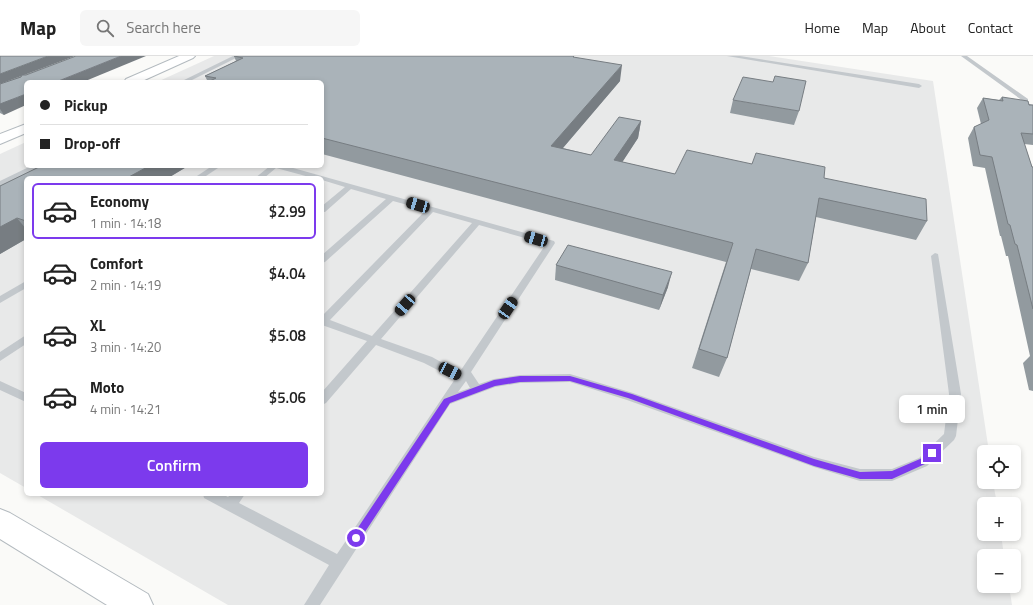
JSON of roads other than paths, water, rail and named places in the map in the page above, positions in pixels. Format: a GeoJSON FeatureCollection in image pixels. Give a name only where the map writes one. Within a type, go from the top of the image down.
{"type":"FeatureCollection","features":[{"type":"Feature","properties":{"kind":"main road"},"geometry":{"type":"LineString","coordinates":[[135,80],[189,56]]}},
{"type":"Feature","properties":{"kind":"main road"},"geometry":{"type":"LineString","coordinates":[[0,140],[24,129]]}},
{"type":"Feature","properties":{"kind":"main road"},"geometry":{"type":"LineString","coordinates":[[0,523],[137,605]]}},
{"type":"Feature","properties":{"kind":"lane"},"geometry":{"type":"LineString","coordinates":[[187,80],[237,56]]}},
{"type":"Feature","properties":{"kind":"lane"},"geometry":{"type":"LineString","coordinates":[[730,56],[919,86]]}},
{"type":"Feature","properties":{"kind":"lane"},"geometry":{"type":"LineString","coordinates":[[964,56],[1026,100],[1026,104],[1010,106]]}},
{"type":"Feature","properties":{"kind":"lane"},"geometry":{"type":"LineString","coordinates":[[201,73],[213,76]]}},
{"type":"Feature","properties":{"kind":"lane"},"geometry":{"type":"LineString","coordinates":[[0,184],[32,168]]}},
{"type":"Feature","properties":{"kind":"lane"},"geometry":{"type":"LineString","coordinates":[[201,176],[215,168]]}},
{"type":"Feature","properties":{"kind":"lane"},"geometry":{"type":"LineString","coordinates":[[262,176],[272,168]]}},
{"type":"Feature","properties":{"kind":"lane"},"geometry":{"type":"LineString","coordinates":[[284,168],[310,176]]}},
{"type":"Feature","properties":{"kind":"lane"},"geometry":{"type":"LineString","coordinates":[[311,605],[551,243],[324,180]]}},
{"type":"Feature","properties":{"kind":"lane"},"geometry":{"type":"LineString","coordinates":[[324,208],[350,186]]}},
{"type":"Feature","properties":{"kind":"lane"},"geometry":{"type":"LineString","coordinates":[[324,258],[391,198]]}},
{"type":"Feature","properties":{"kind":"lane"},"geometry":{"type":"LineString","coordinates":[[324,319],[432,209]]}},
{"type":"Feature","properties":{"kind":"lane"},"geometry":{"type":"LineString","coordinates":[[324,398],[477,222]]}},
{"type":"Feature","properties":{"kind":"lane"},"geometry":{"type":"LineString","coordinates":[[447,401],[494,383],[520,379],[570,378],[629,396],[814,462],[860,475],[892,475],[923,462],[950,436],[955,394],[935,256]]}},
{"type":"Feature","properties":{"kind":"lane"},"geometry":{"type":"LineString","coordinates":[[0,300],[24,285]]}},
{"type":"Feature","properties":{"kind":"lane"},"geometry":{"type":"LineString","coordinates":[[324,322],[428,360],[460,377],[466,372]]}},
{"type":"Feature","properties":{"kind":"lane"},"geometry":{"type":"LineString","coordinates":[[0,357],[24,340]]}},
{"type":"Feature","properties":{"kind":"lane"},"geometry":{"type":"LineString","coordinates":[[466,372],[476,389]]}},
{"type":"Feature","properties":{"kind":"lane"},"geometry":{"type":"LineString","coordinates":[[0,385],[24,395]]}},
{"type":"Feature","properties":{"kind":"lane"},"geometry":{"type":"LineString","coordinates":[[213,496],[340,563]]}},
{"type":"Feature","properties":{"kind":"lane"},"geometry":{"type":"LineString","coordinates":[[230,505],[238,496]]}}]}
